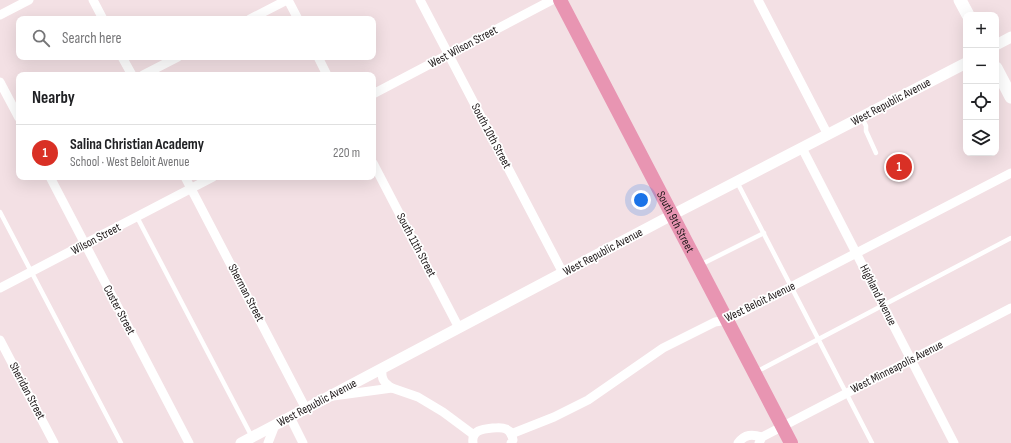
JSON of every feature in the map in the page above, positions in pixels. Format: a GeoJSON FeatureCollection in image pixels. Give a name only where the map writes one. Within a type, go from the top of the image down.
{"type":"FeatureCollection","features":[{"type":"Feature","properties":{"kind":"main road","name":"South 9th Street"},"geometry":{"type":"LineString","coordinates":[[560,0],[791,443]]}},
{"type":"Feature","properties":{"kind":"main road"},"geometry":{"type":"LineString","coordinates":[[960,0],[966,12]]}},
{"type":"Feature","properties":{"kind":"main road"},"geometry":{"type":"LineString","coordinates":[[999,74],[1011,97]]}},
{"type":"Feature","properties":{"kind":"street"},"geometry":{"type":"LineString","coordinates":[[93,0],[101,16]]}},
{"type":"Feature","properties":{"kind":"street"},"geometry":{"type":"LineString","coordinates":[[256,16],[287,0],[296,16]]}},
{"type":"Feature","properties":{"kind":"street","name":"South 10th Street"},"geometry":{"type":"LineString","coordinates":[[420,0],[563,273]]}},
{"type":"Feature","properties":{"kind":"street","name":"West Wilson Street"},"geometry":{"type":"LineString","coordinates":[[376,92],[552,0]]}},
{"type":"Feature","properties":{"kind":"street"},"geometry":{"type":"LineString","coordinates":[[758,0],[828,135]]}},
{"type":"Feature","properties":{"kind":"street"},"geometry":{"type":"LineString","coordinates":[[0,15],[25,1]]}},
{"type":"Feature","properties":{"kind":"street"},"geometry":{"type":"LineString","coordinates":[[999,43],[1011,37]]}},
{"type":"Feature","properties":{"kind":"street"},"geometry":{"type":"LineString","coordinates":[[124,60],[130,72]]}},
{"type":"Feature","properties":{"kind":"street"},"geometry":{"type":"LineString","coordinates":[[149,72],[172,60]]}},
{"type":"Feature","properties":{"kind":"street"},"geometry":{"type":"LineString","coordinates":[[320,60],[326,72]]}},
{"type":"Feature","properties":{"kind":"street","name":"West Republic Avenue"},"geometry":{"type":"LineString","coordinates":[[241,443],[672,215],[963,65]]}},
{"type":"Feature","properties":{"kind":"street"},"geometry":{"type":"LineString","coordinates":[[0,82],[16,112]]}},
{"type":"Feature","properties":{"kind":"street","name":"Highland Avenue"},"geometry":{"type":"LineString","coordinates":[[802,148],[954,443]]}},
{"type":"Feature","properties":{"kind":"street","name":"South 11th Street"},"geometry":{"type":"LineString","coordinates":[[376,169],[459,328]]}},
{"type":"Feature","properties":{"kind":"street","name":"West Beloit Avenue"},"geometry":{"type":"LineString","coordinates":[[511,438],[588,400],[663,348],[715,322],[727,320],[1011,173]]}},
{"type":"Feature","properties":{"kind":"street","name":"Custer Street"},"geometry":{"type":"LineString","coordinates":[[52,180],[189,443]]}},
{"type":"Feature","properties":{"kind":"street","name":"Sherman Street"},"geometry":{"type":"LineString","coordinates":[[186,180],[306,409]]}},
{"type":"Feature","properties":{"kind":"street"},"geometry":{"type":"LineString","coordinates":[[191,189],[208,180]]}},
{"type":"Feature","properties":{"kind":"street","name":"Wilson Street"},"geometry":{"type":"LineString","coordinates":[[0,288],[191,189]]}},
{"type":"Feature","properties":{"kind":"street","name":"West Minneapolis Avenue"},"geometry":{"type":"LineString","coordinates":[[761,440],[782,426],[1011,308]]}},
{"type":"Feature","properties":{"kind":"street","name":"Sheridan Street"},"geometry":{"type":"LineString","coordinates":[[0,340],[54,443]]}},
{"type":"Feature","properties":{"kind":"street"},"geometry":{"type":"LineString","coordinates":[[382,369],[382,379],[385,384],[425,401],[443,412],[473,439],[476,432],[481,429],[501,428],[507,429],[511,438]]}},
{"type":"Feature","properties":{"kind":"street"},"geometry":{"type":"LineString","coordinates":[[329,396],[392,388]]}},
{"type":"Feature","properties":{"kind":"street"},"geometry":{"type":"LineString","coordinates":[[290,417],[303,443]]}},
{"type":"Feature","properties":{"kind":"street"},"geometry":{"type":"LineString","coordinates":[[268,443],[275,425]]}},
{"type":"Feature","properties":{"kind":"street"},"geometry":{"type":"LineString","coordinates":[[738,443],[744,437],[749,435],[761,440]]}},
{"type":"Feature","properties":{"kind":"lane"},"geometry":{"type":"LineString","coordinates":[[862,118],[876,153]]}},
{"type":"Feature","properties":{"kind":"lane"},"geometry":{"type":"LineString","coordinates":[[737,182],[872,443]]}},
{"type":"Feature","properties":{"kind":"lane"},"geometry":{"type":"LineString","coordinates":[[0,212],[121,443]]}},
{"type":"Feature","properties":{"kind":"lane"},"geometry":{"type":"LineString","coordinates":[[137,217],[252,437]]}},
{"type":"Feature","properties":{"kind":"lane"},"geometry":{"type":"LineString","coordinates":[[699,266],[764,233]]}},
{"type":"Feature","properties":{"kind":"lane"},"geometry":{"type":"LineString","coordinates":[[754,372],[1011,238]]}},
{"type":"Feature","properties":{"kind":"place","name":"Salina Christian Academy"},"geometry":{"type":"Point","coordinates":[899,167]}}]}
